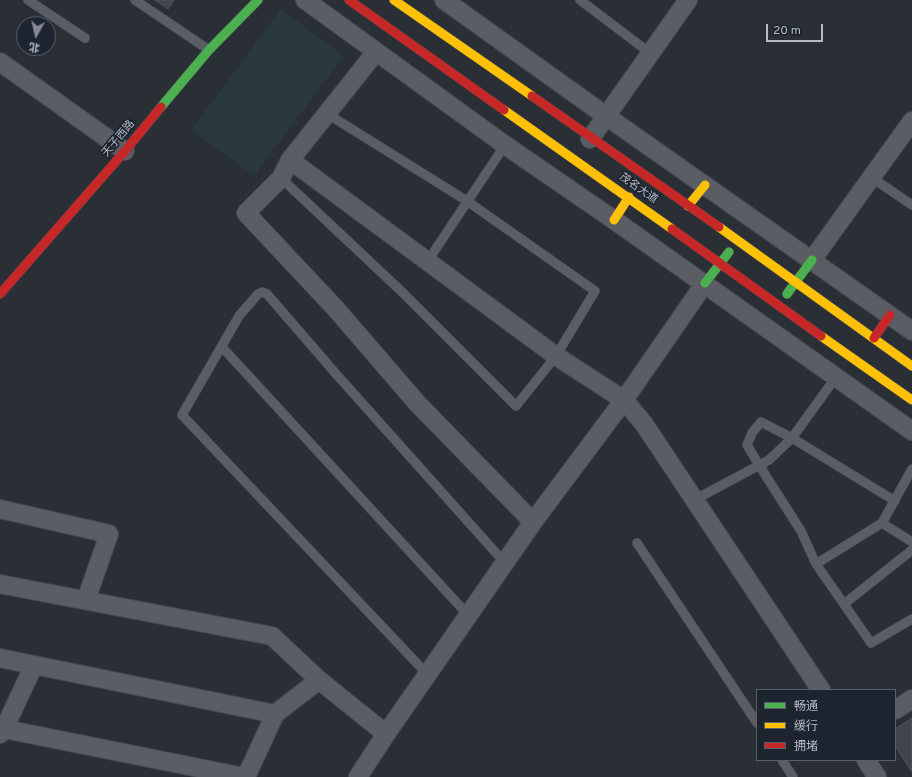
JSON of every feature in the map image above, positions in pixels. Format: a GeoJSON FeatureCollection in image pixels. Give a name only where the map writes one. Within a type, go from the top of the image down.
{"type":"FeatureCollection","features":[{"type":"Feature","properties":{"kind":"main road","name":"天子西路"},"geometry":{"type":"LineString","coordinates":[[0,294],[125,151],[170,95],[209,50],[258,0]]}},
{"type":"Feature","properties":{"kind":"main road","name":"茂名大道"},"geometry":{"type":"LineString","coordinates":[[349,0],[368,9],[582,150],[688,206],[738,240],[912,366]]}},
{"type":"Feature","properties":{"kind":"main road","name":"茂名大道"},"geometry":{"type":"LineString","coordinates":[[394,0],[582,150],[629,197],[912,400]]}},
{"type":"Feature","properties":{"kind":"main road"},"geometry":{"type":"LineString","coordinates":[[688,206],[705,185]]}},
{"type":"Feature","properties":{"kind":"main road"},"geometry":{"type":"LineString","coordinates":[[614,220],[629,197]]}},
{"type":"Feature","properties":{"kind":"main road"},"geometry":{"type":"LineString","coordinates":[[705,283],[738,240]]}},
{"type":"Feature","properties":{"kind":"main road"},"geometry":{"type":"LineString","coordinates":[[779,304],[812,260]]}},
{"type":"Feature","properties":{"kind":"main road"},"geometry":{"type":"LineString","coordinates":[[874,338],[890,315]]}},
{"type":"Feature","properties":{"kind":"street"},"geometry":{"type":"LineString","coordinates":[[304,0],[375,53],[705,283],[912,431]]}},
{"type":"Feature","properties":{"kind":"street"},"geometry":{"type":"LineString","coordinates":[[444,0],[912,331]]}},
{"type":"Feature","properties":{"kind":"street"},"geometry":{"type":"LineString","coordinates":[[582,150],[650,53],[682,2]]}},
{"type":"Feature","properties":{"kind":"street"},"geometry":{"type":"LineString","coordinates":[[375,53],[290,160],[281,178],[246,213],[336,309],[417,403],[534,522]]}},
{"type":"Feature","properties":{"kind":"street"},"geometry":{"type":"LineString","coordinates":[[0,62],[125,151]]}},
{"type":"Feature","properties":{"kind":"street"},"geometry":{"type":"LineString","coordinates":[[812,260],[871,177],[911,125]]}},
{"type":"Feature","properties":{"kind":"street"},"geometry":{"type":"LineString","coordinates":[[290,160],[556,356],[624,400],[644,424],[820,689]]}},
{"type":"Feature","properties":{"kind":"street"},"geometry":{"type":"LineString","coordinates":[[358,777],[386,734],[505,563],[624,400],[705,283]]}},
{"type":"Feature","properties":{"kind":"street"},"geometry":{"type":"LineString","coordinates":[[0,510],[109,534],[86,600]]}},
{"type":"Feature","properties":{"kind":"street"},"geometry":{"type":"LineString","coordinates":[[0,584],[272,636],[319,680],[386,734]]}},
{"type":"Feature","properties":{"kind":"street"},"geometry":{"type":"LineString","coordinates":[[0,658],[275,714]]}},
{"type":"Feature","properties":{"kind":"street"},"geometry":{"type":"LineString","coordinates":[[34,665],[1,730],[245,777],[275,714],[319,680]]}},
{"type":"Feature","properties":{"kind":"street"},"geometry":{"type":"LineString","coordinates":[[896,709],[912,699]]}},
{"type":"Feature","properties":{"kind":"street"},"geometry":{"type":"LineString","coordinates":[[867,761],[877,777]]}},
{"type":"Feature","properties":{"kind":"lane"},"geometry":{"type":"LineString","coordinates":[[28,0],[85,38]]}},
{"type":"Feature","properties":{"kind":"lane"},"geometry":{"type":"LineString","coordinates":[[134,0],[209,50]]}},
{"type":"Feature","properties":{"kind":"lane"},"geometry":{"type":"LineString","coordinates":[[580,0],[650,53]]}},
{"type":"Feature","properties":{"kind":"lane"},"geometry":{"type":"LineString","coordinates":[[281,178],[400,290],[516,406],[556,356],[595,292],[467,201],[326,113]]}},
{"type":"Feature","properties":{"kind":"lane"},"geometry":{"type":"LineString","coordinates":[[427,262],[505,145]]}},
{"type":"Feature","properties":{"kind":"lane"},"geometry":{"type":"LineString","coordinates":[[871,177],[912,205]]}},
{"type":"Feature","properties":{"kind":"lane"},"geometry":{"type":"LineString","coordinates":[[428,675],[182,415],[239,316],[251,301],[260,293],[267,294],[337,376],[505,563]]}},
{"type":"Feature","properties":{"kind":"lane"},"geometry":{"type":"LineString","coordinates":[[222,347],[469,616]]}},
{"type":"Feature","properties":{"kind":"lane"},"geometry":{"type":"LineString","coordinates":[[694,500],[769,460],[792,438],[836,377]]}},
{"type":"Feature","properties":{"kind":"lane"},"geometry":{"type":"LineString","coordinates":[[895,502],[792,438],[761,422],[752,434],[748,445],[759,466],[801,532],[816,564],[871,643],[912,619]]}},
{"type":"Feature","properties":{"kind":"lane"},"geometry":{"type":"LineString","coordinates":[[816,564],[882,523],[912,469]]}},
{"type":"Feature","properties":{"kind":"lane"},"geometry":{"type":"LineString","coordinates":[[882,523],[912,542]]}},
{"type":"Feature","properties":{"kind":"lane"},"geometry":{"type":"LineString","coordinates":[[637,543],[756,722]]}},
{"type":"Feature","properties":{"kind":"lane"},"geometry":{"type":"LineString","coordinates":[[844,604],[912,550]]}},
{"type":"Feature","properties":{"kind":"lane"},"geometry":{"type":"LineString","coordinates":[[783,761],[793,777]]}},
{"type":"Feature","properties":{"kind":"shaded area"},"geometry":{"type":"Polygon","coordinates":[[[281,9],[344,56],[254,176],[191,130],[281,9]]]}},
{"type":"Feature","properties":{"kind":"building"},"geometry":{"type":"Polygon","coordinates":[[[155,0],[174,0],[168,9],[155,0]]]}},
{"type":"Feature","properties":{"kind":"building"},"geometry":{"type":"Polygon","coordinates":[[[912,718],[912,772],[896,748],[896,728],[912,718]]]}},
{"type":"Feature","properties":{"kind":"traffic: fast"},"geometry":{"type":"LineString","coordinates":[[161,107],[209,50],[258,0]]}},
{"type":"Feature","properties":{"kind":"traffic: fast"},"geometry":{"type":"LineString","coordinates":[[705,283],[729,252]]}},
{"type":"Feature","properties":{"kind":"traffic: fast"},"geometry":{"type":"LineString","coordinates":[[787,294],[812,260]]}},
{"type":"Feature","properties":{"kind":"traffic: slow"},"geometry":{"type":"LineString","coordinates":[[394,0],[532,96]]}},
{"type":"Feature","properties":{"kind":"traffic: slow"},"geometry":{"type":"LineString","coordinates":[[504,110],[672,229]]}},
{"type":"Feature","properties":{"kind":"traffic: slow"},"geometry":{"type":"LineString","coordinates":[[688,206],[705,185]]}},
{"type":"Feature","properties":{"kind":"traffic: slow"},"geometry":{"type":"LineString","coordinates":[[614,220],[629,197]]}},
{"type":"Feature","properties":{"kind":"traffic: slow"},"geometry":{"type":"LineString","coordinates":[[719,227],[912,366]]}},
{"type":"Feature","properties":{"kind":"traffic: slow"},"geometry":{"type":"LineString","coordinates":[[821,336],[912,400]]}},
{"type":"Feature","properties":{"kind":"traffic: jam"},"geometry":{"type":"LineString","coordinates":[[349,0],[504,110]]}},
{"type":"Feature","properties":{"kind":"traffic: jam"},"geometry":{"type":"LineString","coordinates":[[532,96],[719,227]]}},
{"type":"Feature","properties":{"kind":"traffic: jam"},"geometry":{"type":"LineString","coordinates":[[0,294],[125,151],[161,107]]}},
{"type":"Feature","properties":{"kind":"traffic: jam"},"geometry":{"type":"LineString","coordinates":[[672,229],[821,336]]}},
{"type":"Feature","properties":{"kind":"traffic: jam"},"geometry":{"type":"LineString","coordinates":[[874,338],[890,315]]}}]}
